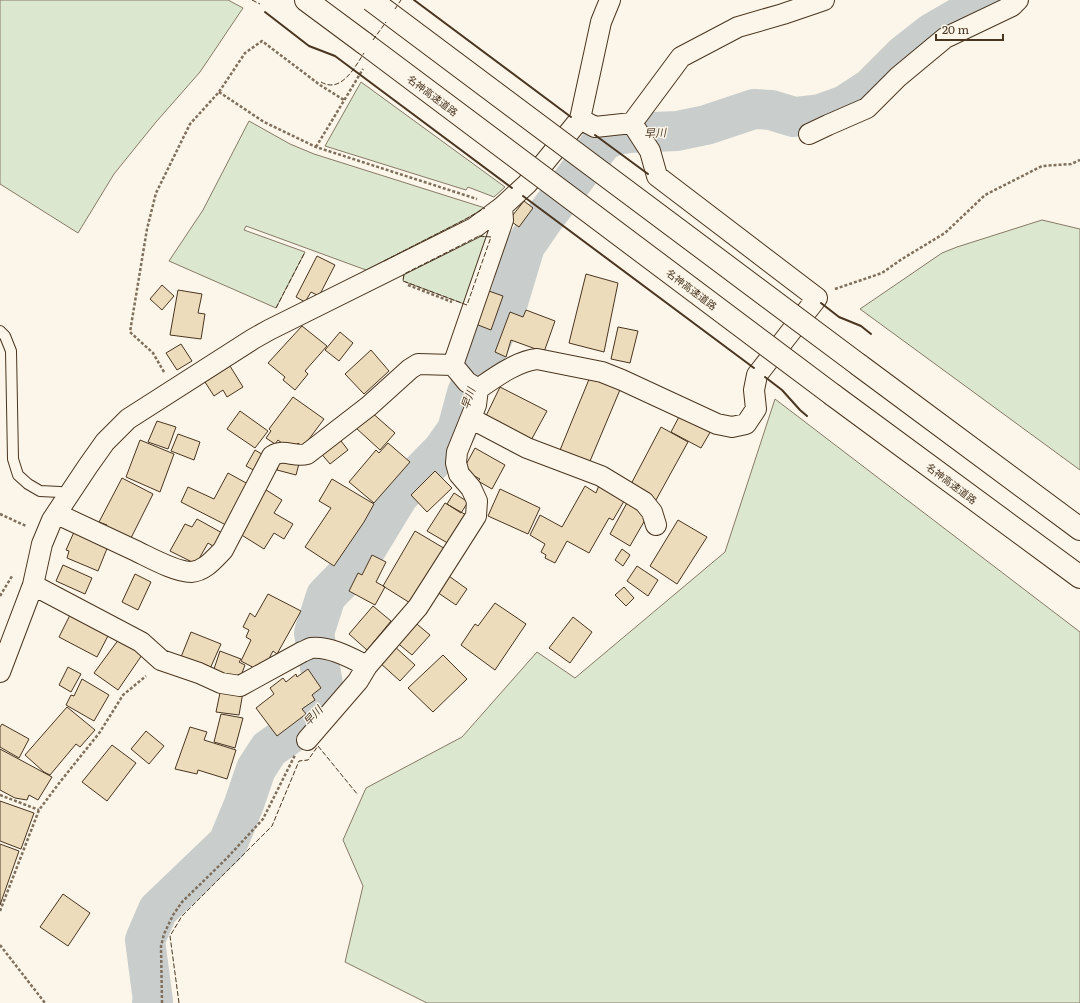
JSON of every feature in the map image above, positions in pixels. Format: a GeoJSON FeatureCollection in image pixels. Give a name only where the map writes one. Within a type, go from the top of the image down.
{"type":"FeatureCollection","features":[{"type":"Feature","properties":{"kind":"highway","name":"名神高速道路"},"geometry":{"type":"LineString","coordinates":[[306,0],[365,53],[1080,577]]}},
{"type":"Feature","properties":{"kind":"highway"},"geometry":{"type":"LineString","coordinates":[[371,0],[1080,529]]}},
{"type":"Feature","properties":{"kind":"street"},"geometry":{"type":"LineString","coordinates":[[0,672],[33,585],[42,544],[52,520],[105,442],[128,420],[269,330],[474,228],[502,207],[527,184],[580,119],[601,22],[610,0]]}},
{"type":"Feature","properties":{"kind":"street"},"geometry":{"type":"LineString","coordinates":[[637,130],[682,58],[738,27],[784,14],[824,0]]}},
{"type":"Feature","properties":{"kind":"street"},"geometry":{"type":"LineString","coordinates":[[809,134],[867,108],[898,77],[946,38],[1012,6],[1018,0]]}},
{"type":"Feature","properties":{"kind":"street"},"geometry":{"type":"LineString","coordinates":[[580,119],[595,127],[637,130]]}},
{"type":"Feature","properties":{"kind":"street"},"geometry":{"type":"LineString","coordinates":[[474,386],[528,360],[536,359],[602,372],[717,424],[732,427],[746,424],[756,409],[754,390],[757,375],[817,298],[657,176],[650,151],[637,130]]}},
{"type":"Feature","properties":{"kind":"street"},"geometry":{"type":"LineString","coordinates":[[453,365],[503,220],[502,207]]}},
{"type":"Feature","properties":{"kind":"street"},"geometry":{"type":"LineString","coordinates":[[57,514],[177,569],[191,572],[202,569],[212,562],[223,550],[272,456],[282,452],[301,456],[307,454],[369,406],[410,369],[418,364],[453,365],[474,386],[476,405],[472,419],[457,452],[456,463],[459,474],[471,488],[477,501],[476,516],[418,607],[367,666],[358,681],[306,740]]}},
{"type":"Feature","properties":{"kind":"street"},"geometry":{"type":"LineString","coordinates":[[472,419],[527,448],[601,476],[644,502],[652,512],[656,525]]}},
{"type":"Feature","properties":{"kind":"street"},"geometry":{"type":"LineString","coordinates":[[33,585],[141,642],[161,660],[199,673],[220,683],[240,686],[302,652],[317,649],[338,652],[367,666]]}},
{"type":"Feature","properties":{"kind":"lane"},"geometry":{"type":"LineString","coordinates":[[0,331],[5,336],[11,351],[13,459],[18,474],[28,484],[40,491],[60,492],[68,497]]}},
{"type":"Feature","properties":{"kind":"path"},"geometry":{"type":"LineString","coordinates":[[175,389],[153,353],[130,332],[147,229],[156,192],[190,124],[219,92],[245,53],[262,42],[320,85],[344,100]]}},
{"type":"Feature","properties":{"kind":"path"},"geometry":{"type":"LineString","coordinates":[[316,147],[344,100],[365,53]]}},
{"type":"Feature","properties":{"kind":"path"},"geometry":{"type":"LineString","coordinates":[[219,92],[264,122],[316,147],[502,207]]}},
{"type":"Feature","properties":{"kind":"path"},"geometry":{"type":"LineString","coordinates":[[817,298],[824,292],[882,273],[945,233],[985,195],[1042,166],[1070,164],[1080,160]]}},
{"type":"Feature","properties":{"kind":"path"},"geometry":{"type":"LineString","coordinates":[[388,270],[393,279],[472,310]]}},
{"type":"Feature","properties":{"kind":"path"},"geometry":{"type":"LineString","coordinates":[[0,514],[30,528]]}},
{"type":"Feature","properties":{"kind":"path"},"geometry":{"type":"LineString","coordinates":[[0,911],[39,810],[100,732],[123,695],[146,676],[161,660]]}},
{"type":"Feature","properties":{"kind":"path"},"geometry":{"type":"LineString","coordinates":[[162,1003],[161,946],[164,934],[173,915],[182,902],[227,858],[263,819],[296,754],[306,740]]}},
{"type":"Feature","properties":{"kind":"path"},"geometry":{"type":"LineString","coordinates":[[0,795],[39,810]]}},
{"type":"Feature","properties":{"kind":"path"},"geometry":{"type":"LineString","coordinates":[[0,945],[45,1003]]}},
{"type":"Feature","properties":{"kind":"green space"},"geometry":{"type":"Polygon","coordinates":[[[0,0],[228,0],[243,8],[200,72],[156,122],[114,174],[78,233],[0,184],[0,0]]]}},
{"type":"Feature","properties":{"kind":"green space"},"geometry":{"type":"Polygon","coordinates":[[[361,82],[505,187],[494,197],[468,187],[466,190],[325,146],[361,82]]]}},
{"type":"Feature","properties":{"kind":"green space"},"geometry":{"type":"Polygon","coordinates":[[[249,121],[290,144],[314,154],[485,208],[366,270],[246,226],[244,230],[305,252],[276,308],[169,261],[203,210],[249,121]]]}},
{"type":"Feature","properties":{"kind":"green space"},"geometry":{"type":"Polygon","coordinates":[[[1042,220],[1080,229],[1080,470],[860,309],[942,253],[1042,220]]]}},
{"type":"Feature","properties":{"kind":"green space"},"geometry":{"type":"Polygon","coordinates":[[[479,236],[491,237],[467,305],[403,281],[404,274],[479,236]]]}},
{"type":"Feature","properties":{"kind":"green space"},"geometry":{"type":"Polygon","coordinates":[[[775,399],[1080,632],[1080,1003],[427,1003],[345,962],[363,886],[343,840],[366,788],[462,737],[537,652],[575,678],[725,552],[775,399]]]}},
{"type":"Feature","properties":{"kind":"building"},"geometry":{"type":"Polygon","coordinates":[[[524,201],[533,208],[519,227],[509,220],[524,201]]]}},
{"type":"Feature","properties":{"kind":"building"},"geometry":{"type":"Polygon","coordinates":[[[317,256],[335,265],[319,296],[311,292],[305,302],[296,297],[317,256]]]}},
{"type":"Feature","properties":{"kind":"building"},"geometry":{"type":"Polygon","coordinates":[[[586,274],[618,283],[604,352],[569,343],[586,274]]]}},
{"type":"Feature","properties":{"kind":"building"},"geometry":{"type":"Polygon","coordinates":[[[162,285],[174,296],[162,310],[150,299],[162,285]]]}},
{"type":"Feature","properties":{"kind":"building"},"geometry":{"type":"Polygon","coordinates":[[[178,290],[202,294],[198,313],[205,314],[201,339],[170,335],[178,290]]]}},
{"type":"Feature","properties":{"kind":"building"},"geometry":{"type":"Polygon","coordinates":[[[486,290],[503,296],[491,330],[473,323],[486,290]]]}},
{"type":"Feature","properties":{"kind":"building"},"geometry":{"type":"Polygon","coordinates":[[[526,310],[555,321],[544,352],[511,340],[506,357],[495,352],[510,312],[523,317],[526,310]]]}},
{"type":"Feature","properties":{"kind":"building"},"geometry":{"type":"Polygon","coordinates":[[[302,326],[327,346],[305,371],[308,374],[295,390],[283,380],[285,377],[268,363],[302,326]]]}},
{"type":"Feature","properties":{"kind":"building"},"geometry":{"type":"Polygon","coordinates":[[[618,327],[638,331],[630,363],[611,359],[618,327]]]}},
{"type":"Feature","properties":{"kind":"building"},"geometry":{"type":"Polygon","coordinates":[[[340,332],[353,343],[339,361],[325,350],[340,332]]]}},
{"type":"Feature","properties":{"kind":"building"},"geometry":{"type":"Polygon","coordinates":[[[181,344],[192,361],[177,370],[166,353],[181,344]]]}},
{"type":"Feature","properties":{"kind":"building"},"geometry":{"type":"Polygon","coordinates":[[[371,350],[389,371],[364,394],[345,374],[371,350]]]}},
{"type":"Feature","properties":{"kind":"building"},"geometry":{"type":"Polygon","coordinates":[[[230,366],[243,387],[227,397],[223,390],[214,396],[205,382],[230,366]]]}},
{"type":"Feature","properties":{"kind":"building"},"geometry":{"type":"Polygon","coordinates":[[[592,372],[622,385],[588,466],[558,455],[592,372]]]}},
{"type":"Feature","properties":{"kind":"building"},"geometry":{"type":"Polygon","coordinates":[[[500,387],[547,411],[529,444],[484,420],[500,387]]]}},
{"type":"Feature","properties":{"kind":"building"},"geometry":{"type":"Polygon","coordinates":[[[293,397],[324,419],[303,447],[298,443],[292,451],[278,440],[275,444],[266,438],[271,431],[269,429],[293,397]]]}},
{"type":"Feature","properties":{"kind":"building"},"geometry":{"type":"Polygon","coordinates":[[[240,411],[268,431],[255,448],[227,429],[240,411]]]}},
{"type":"Feature","properties":{"kind":"building"},"geometry":{"type":"Polygon","coordinates":[[[370,411],[395,433],[380,450],[356,428],[370,411]]]}},
{"type":"Feature","properties":{"kind":"building"},"geometry":{"type":"Polygon","coordinates":[[[681,413],[712,429],[701,448],[671,432],[681,413]]]}},
{"type":"Feature","properties":{"kind":"building"},"geometry":{"type":"Polygon","coordinates":[[[157,421],[176,427],[168,449],[148,442],[157,421]]]}},
{"type":"Feature","properties":{"kind":"building"},"geometry":{"type":"Polygon","coordinates":[[[661,427],[688,442],[656,500],[630,486],[661,427]]]}},
{"type":"Feature","properties":{"kind":"building"},"geometry":{"type":"Polygon","coordinates":[[[178,434],[200,442],[194,460],[171,451],[178,434]]]}},
{"type":"Feature","properties":{"kind":"building"},"geometry":{"type":"Polygon","coordinates":[[[338,437],[348,450],[330,464],[319,451],[338,437]]]}},
{"type":"Feature","properties":{"kind":"building"},"geometry":{"type":"Polygon","coordinates":[[[140,440],[174,454],[160,492],[126,477],[140,440]]]}},
{"type":"Feature","properties":{"kind":"building"},"geometry":{"type":"Polygon","coordinates":[[[388,443],[410,462],[374,503],[349,482],[376,450],[379,453],[388,443]]]}},
{"type":"Feature","properties":{"kind":"building"},"geometry":{"type":"Polygon","coordinates":[[[475,448],[505,465],[492,489],[478,481],[480,479],[463,470],[475,448]]]}},
{"type":"Feature","properties":{"kind":"building"},"geometry":{"type":"Polygon","coordinates":[[[255,450],[265,456],[257,472],[246,466],[255,450]]]}},
{"type":"Feature","properties":{"kind":"building"},"geometry":{"type":"Polygon","coordinates":[[[280,456],[300,460],[296,475],[277,470],[280,456]]]}},
{"type":"Feature","properties":{"kind":"building"},"geometry":{"type":"Polygon","coordinates":[[[435,471],[452,488],[427,512],[411,495],[435,471]]]}},
{"type":"Feature","properties":{"kind":"building"},"geometry":{"type":"Polygon","coordinates":[[[228,473],[248,484],[226,525],[181,502],[188,487],[214,499],[228,473]]]}},
{"type":"Feature","properties":{"kind":"building"},"geometry":{"type":"Polygon","coordinates":[[[122,478],[153,494],[129,542],[105,529],[107,525],[99,522],[122,478]]]}},
{"type":"Feature","properties":{"kind":"building"},"geometry":{"type":"Polygon","coordinates":[[[332,479],[374,504],[364,522],[334,566],[305,547],[331,508],[319,501],[332,479]]]}},
{"type":"Feature","properties":{"kind":"building"},"geometry":{"type":"Polygon","coordinates":[[[600,483],[627,496],[613,520],[609,518],[589,553],[567,541],[555,563],[545,558],[546,555],[541,552],[545,544],[530,535],[540,515],[562,527],[585,486],[596,493],[600,483]]]}},
{"type":"Feature","properties":{"kind":"building"},"geometry":{"type":"Polygon","coordinates":[[[263,488],[282,500],[274,513],[293,524],[284,539],[274,533],[264,549],[240,534],[263,488]]]}},
{"type":"Feature","properties":{"kind":"building"},"geometry":{"type":"Polygon","coordinates":[[[500,489],[540,508],[528,534],[488,516],[500,489]]]}},
{"type":"Feature","properties":{"kind":"building"},"geometry":{"type":"Polygon","coordinates":[[[454,493],[468,502],[461,513],[447,504],[454,493]]]}},
{"type":"Feature","properties":{"kind":"building"},"geometry":{"type":"Polygon","coordinates":[[[628,501],[649,513],[630,546],[610,534],[628,501]]]}},
{"type":"Feature","properties":{"kind":"building"},"geometry":{"type":"Polygon","coordinates":[[[445,503],[468,516],[451,545],[427,531],[445,503]]]}},
{"type":"Feature","properties":{"kind":"building"},"geometry":{"type":"Polygon","coordinates":[[[197,519],[224,534],[216,548],[208,543],[196,564],[170,551],[185,524],[192,527],[197,519]]]}},
{"type":"Feature","properties":{"kind":"building"},"geometry":{"type":"Polygon","coordinates":[[[678,520],[707,537],[677,584],[650,566],[678,520]]]}},
{"type":"Feature","properties":{"kind":"building"},"geometry":{"type":"Polygon","coordinates":[[[415,531],[447,550],[415,606],[383,586],[415,531]]]}},
{"type":"Feature","properties":{"kind":"building"},"geometry":{"type":"Polygon","coordinates":[[[74,532],[108,546],[98,571],[67,558],[69,551],[66,550],[74,532]]]}},
{"type":"Feature","properties":{"kind":"building"},"geometry":{"type":"Polygon","coordinates":[[[622,549],[630,555],[623,566],[615,560],[622,549]]]}},
{"type":"Feature","properties":{"kind":"building"},"geometry":{"type":"Polygon","coordinates":[[[372,555],[386,562],[376,582],[385,587],[375,605],[349,591],[358,573],[362,575],[372,555]]]}},
{"type":"Feature","properties":{"kind":"building"},"geometry":{"type":"Polygon","coordinates":[[[63,565],[92,578],[85,594],[56,581],[63,565]]]}},
{"type":"Feature","properties":{"kind":"building"},"geometry":{"type":"Polygon","coordinates":[[[637,566],[658,580],[648,596],[627,581],[637,566]]]}},
{"type":"Feature","properties":{"kind":"building"},"geometry":{"type":"Polygon","coordinates":[[[135,574],[151,582],[138,610],[122,602],[135,574]]]}},
{"type":"Feature","properties":{"kind":"building"},"geometry":{"type":"Polygon","coordinates":[[[446,574],[467,589],[456,605],[434,590],[446,574]]]}},
{"type":"Feature","properties":{"kind":"building"},"geometry":{"type":"Polygon","coordinates":[[[624,587],[634,598],[626,606],[615,595],[624,587]]]}},
{"type":"Feature","properties":{"kind":"building"},"geometry":{"type":"Polygon","coordinates":[[[268,594],[301,611],[277,654],[273,651],[262,672],[241,661],[251,640],[246,637],[249,630],[243,627],[250,613],[255,617],[268,594]]]}},
{"type":"Feature","properties":{"kind":"building"},"geometry":{"type":"Polygon","coordinates":[[[495,603],[526,624],[495,670],[461,645],[475,624],[478,626],[495,603]]]}},
{"type":"Feature","properties":{"kind":"building"},"geometry":{"type":"Polygon","coordinates":[[[373,606],[391,621],[367,650],[349,634],[373,606]]]}},
{"type":"Feature","properties":{"kind":"building"},"geometry":{"type":"Polygon","coordinates":[[[71,613],[109,634],[97,657],[59,637],[71,613]]]}},
{"type":"Feature","properties":{"kind":"building"},"geometry":{"type":"Polygon","coordinates":[[[573,617],[592,632],[570,663],[549,648],[573,617]]]}},
{"type":"Feature","properties":{"kind":"building"},"geometry":{"type":"Polygon","coordinates":[[[412,620],[430,635],[412,655],[395,641],[412,620]]]}},
{"type":"Feature","properties":{"kind":"building"},"geometry":{"type":"Polygon","coordinates":[[[191,632],[221,644],[209,671],[181,657],[191,632]]]}},
{"type":"Feature","properties":{"kind":"building"},"geometry":{"type":"Polygon","coordinates":[[[119,639],[142,655],[118,690],[94,673],[119,639]]]}},
{"type":"Feature","properties":{"kind":"building"},"geometry":{"type":"Polygon","coordinates":[[[394,646],[415,665],[400,681],[379,662],[394,646]]]}},
{"type":"Feature","properties":{"kind":"building"},"geometry":{"type":"Polygon","coordinates":[[[220,651],[241,659],[239,662],[245,665],[239,681],[213,672],[220,651]]]}},
{"type":"Feature","properties":{"kind":"building"},"geometry":{"type":"Polygon","coordinates":[[[443,655],[467,679],[433,712],[408,688],[443,655]]]}},
{"type":"Feature","properties":{"kind":"building"},"geometry":{"type":"Polygon","coordinates":[[[68,667],[81,674],[71,692],[59,685],[68,667]]]}},
{"type":"Feature","properties":{"kind":"building"},"geometry":{"type":"Polygon","coordinates":[[[308,669],[321,688],[312,695],[315,700],[302,709],[306,714],[277,736],[256,708],[274,694],[270,688],[283,678],[286,682],[296,674],[297,677],[308,669]]]}},
{"type":"Feature","properties":{"kind":"building"},"geometry":{"type":"Polygon","coordinates":[[[82,679],[109,695],[94,721],[66,705],[71,695],[74,696],[82,679]]]}},
{"type":"Feature","properties":{"kind":"building"},"geometry":{"type":"Polygon","coordinates":[[[221,688],[243,692],[239,715],[216,712],[221,688]]]}},
{"type":"Feature","properties":{"kind":"building"},"geometry":{"type":"Polygon","coordinates":[[[67,707],[95,730],[80,747],[76,744],[50,775],[44,772],[25,755],[67,707]]]}},
{"type":"Feature","properties":{"kind":"building"},"geometry":{"type":"Polygon","coordinates":[[[221,714],[243,718],[235,748],[214,742],[221,714]]]}},
{"type":"Feature","properties":{"kind":"building"},"geometry":{"type":"Polygon","coordinates":[[[2,724],[29,739],[19,758],[0,747],[0,727],[2,724]]]}},
{"type":"Feature","properties":{"kind":"building"},"geometry":{"type":"Polygon","coordinates":[[[190,727],[207,732],[204,740],[236,750],[227,779],[198,770],[197,774],[175,769],[190,727]]]}},
{"type":"Feature","properties":{"kind":"building"},"geometry":{"type":"Polygon","coordinates":[[[146,731],[164,746],[149,764],[131,749],[146,731]]]}},
{"type":"Feature","properties":{"kind":"building"},"geometry":{"type":"Polygon","coordinates":[[[112,745],[136,763],[107,801],[82,782],[112,745]]]}},
{"type":"Feature","properties":{"kind":"building"},"geometry":{"type":"Polygon","coordinates":[[[0,749],[52,777],[38,800],[29,795],[27,800],[15,798],[0,790],[0,749]]]}},
{"type":"Feature","properties":{"kind":"building"},"geometry":{"type":"Polygon","coordinates":[[[0,801],[34,813],[21,849],[0,841],[0,801]]]}},
{"type":"Feature","properties":{"kind":"building"},"geometry":{"type":"Polygon","coordinates":[[[0,844],[19,851],[0,905],[0,844]]]}},
{"type":"Feature","properties":{"kind":"building"},"geometry":{"type":"Polygon","coordinates":[[[63,894],[90,913],[68,946],[40,927],[63,894]]]}},
{"type":"Feature","properties":{"kind":"waterway","name":"早川"},"geometry":{"type":"LineString","coordinates":[[152,1003],[153,1001],[145,940],[158,910],[228,843],[256,769],[269,749],[311,719],[323,704],[323,684],[314,633],[326,596],[357,564],[399,495],[442,451],[457,430],[467,393],[506,309],[525,246],[545,217],[603,141],[616,135],[677,131],[706,125],[754,109],[771,110],[794,117],[820,114],[845,105],[871,88],[904,55],[932,33],[989,0]]}},
{"type":"Feature","properties":{"kind":"fence"},"geometry":{"type":"LineString","coordinates":[[252,0],[260,4]]}},
{"type":"Feature","properties":{"kind":"fence"},"geometry":{"type":"LineString","coordinates":[[395,9],[401,0]]}},
{"type":"Feature","properties":{"kind":"fence"},"geometry":{"type":"LineString","coordinates":[[373,40],[386,22]]}},
{"type":"Feature","properties":{"kind":"fence"},"geometry":{"type":"LineString","coordinates":[[321,82],[328,85],[341,82],[352,71],[364,53]]}},
{"type":"Feature","properties":{"kind":"fence"},"geometry":{"type":"LineString","coordinates":[[384,261],[485,208]]}},
{"type":"Feature","properties":{"kind":"fence"},"geometry":{"type":"LineString","coordinates":[[479,236],[491,237],[467,305],[403,281],[404,274],[479,236]]}},
{"type":"Feature","properties":{"kind":"fence"},"geometry":{"type":"LineString","coordinates":[[276,308],[305,252]]}},
{"type":"Feature","properties":{"kind":"fence"},"geometry":{"type":"LineString","coordinates":[[179,1003],[170,936],[182,916],[272,826],[299,761],[308,760],[318,746],[358,795]]}},
{"type":"Feature","properties":{"kind":"wall"},"geometry":{"type":"LineString","coordinates":[[414,0],[571,117]]}},
{"type":"Feature","properties":{"kind":"wall"},"geometry":{"type":"LineString","coordinates":[[265,12],[309,46],[335,56],[512,188]]}},
{"type":"Feature","properties":{"kind":"wall"},"geometry":{"type":"LineString","coordinates":[[595,135],[648,174]]}},
{"type":"Feature","properties":{"kind":"wall"},"geometry":{"type":"LineString","coordinates":[[523,196],[754,368]]}},
{"type":"Feature","properties":{"kind":"wall"},"geometry":{"type":"LineString","coordinates":[[821,303],[839,317],[861,326],[871,334]]}},
{"type":"Feature","properties":{"kind":"wall"},"geometry":{"type":"LineString","coordinates":[[765,377],[782,390],[807,416]]}}]}
